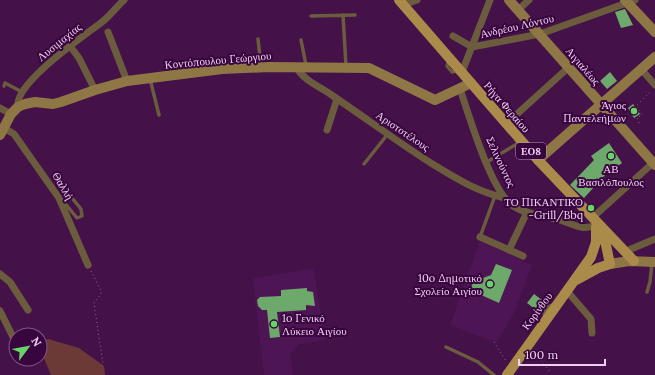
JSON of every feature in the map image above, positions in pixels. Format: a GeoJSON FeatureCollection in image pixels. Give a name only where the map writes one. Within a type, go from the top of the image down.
{"type":"FeatureCollection","features":[{"type":"Feature","properties":{"kind":"main road","name":"Αιγιαλέως"},"geometry":{"type":"LineString","coordinates":[[509,0],[654,163]]}},
{"type":"Feature","properties":{"kind":"main road"},"geometry":{"type":"LineString","coordinates":[[629,1],[655,32]]}},
{"type":"Feature","properties":{"kind":"main road","name":"Ρήγα Φεραίου"},"geometry":{"type":"LineString","coordinates":[[401,3],[538,160],[629,258]]}},
{"type":"Feature","properties":{"kind":"main road"},"geometry":{"type":"LineString","coordinates":[[538,160],[655,56]]}},
{"type":"Feature","properties":{"kind":"main road","name":"Κοντόπουλου Γεώργιου"},"geometry":{"type":"LineString","coordinates":[[14,111],[35,102],[53,104],[95,90],[127,82],[222,69],[261,67],[365,68],[375,70],[436,100],[471,83]]}},
{"type":"Feature","properties":{"kind":"main road"},"geometry":{"type":"LineString","coordinates":[[2,131],[14,111]]}},
{"type":"Feature","properties":{"kind":"main road","name":"ΕΟ8"},"geometry":{"type":"LineString","coordinates":[[596,224],[606,238],[607,262]]}},
{"type":"Feature","properties":{"kind":"main road","name":"Κορίνθου"},"geometry":{"type":"LineString","coordinates":[[509,371],[545,319],[574,282],[594,249],[596,242],[596,224]]}},
{"type":"Feature","properties":{"kind":"main road"},"geometry":{"type":"LineString","coordinates":[[580,271],[607,262],[629,258],[654,262]]}},
{"type":"Feature","properties":{"kind":"main road","name":"Κορίνθου"},"geometry":{"type":"LineString","coordinates":[[574,282],[607,262]]}},
{"type":"Feature","properties":{"kind":"street","name":"Λυσιμαχίας"},"geometry":{"type":"LineString","coordinates":[[14,111],[22,92],[34,77],[70,46],[104,21],[115,3],[124,0]]}},
{"type":"Feature","properties":{"kind":"street"},"geometry":{"type":"LineString","coordinates":[[401,3],[417,0]]}},
{"type":"Feature","properties":{"kind":"street"},"geometry":{"type":"LineString","coordinates":[[461,71],[490,0]]}},
{"type":"Feature","properties":{"kind":"street"},"geometry":{"type":"LineString","coordinates":[[518,10],[529,0]]}},
{"type":"Feature","properties":{"kind":"street","name":"Ανδρέου Λόντου"},"geometry":{"type":"LineString","coordinates":[[472,47],[540,34],[629,1]]}},
{"type":"Feature","properties":{"kind":"street"},"geometry":{"type":"LineString","coordinates":[[108,32],[127,82]]}},
{"type":"Feature","properties":{"kind":"street"},"geometry":{"type":"LineString","coordinates":[[453,36],[472,47]]}},
{"type":"Feature","properties":{"kind":"street"},"geometry":{"type":"LineString","coordinates":[[70,46],[79,58],[95,90]]}},
{"type":"Feature","properties":{"kind":"street"},"geometry":{"type":"LineString","coordinates":[[506,124],[569,67]]}},
{"type":"Feature","properties":{"kind":"street","name":"Αριστοτέλους"},"geometry":{"type":"LineString","coordinates":[[302,68],[301,75],[387,135],[463,183],[495,196],[505,198]]}},
{"type":"Feature","properties":{"kind":"street"},"geometry":{"type":"LineString","coordinates":[[641,69],[655,86]]}},
{"type":"Feature","properties":{"kind":"street","name":"Σελινούντος"},"geometry":{"type":"LineString","coordinates":[[460,89],[486,162],[505,198],[514,206],[527,212],[562,220],[584,228],[596,224]]}},
{"type":"Feature","properties":{"kind":"street"},"geometry":{"type":"LineString","coordinates":[[327,130],[337,99]]}},
{"type":"Feature","properties":{"kind":"street"},"geometry":{"type":"LineString","coordinates":[[0,108],[14,111]]}},
{"type":"Feature","properties":{"kind":"street","name":"Θαλλή"},"geometry":{"type":"LineString","coordinates":[[2,131],[14,134],[59,198],[88,265]]}},
{"type":"Feature","properties":{"kind":"street"},"geometry":{"type":"LineString","coordinates":[[596,224],[654,163]]}},
{"type":"Feature","properties":{"kind":"street"},"geometry":{"type":"LineString","coordinates":[[509,250],[527,212]]}},
{"type":"Feature","properties":{"kind":"street"},"geometry":{"type":"LineString","coordinates":[[480,237],[523,256]]}},
{"type":"Feature","properties":{"kind":"street"},"geometry":{"type":"LineString","coordinates":[[629,258],[655,239]]}},
{"type":"Feature","properties":{"kind":"street"},"geometry":{"type":"LineString","coordinates":[[0,274],[10,282],[28,310]]}},
{"type":"Feature","properties":{"kind":"street"},"geometry":{"type":"LineString","coordinates":[[567,291],[591,319],[592,333]]}},
{"type":"Feature","properties":{"kind":"street"},"geometry":{"type":"LineString","coordinates":[[0,311],[8,327]]}},
{"type":"Feature","properties":{"kind":"lane"},"geometry":{"type":"LineString","coordinates":[[343,15],[346,67]]}},
{"type":"Feature","properties":{"kind":"lane"},"geometry":{"type":"LineString","coordinates":[[311,16],[355,15]]}},
{"type":"Feature","properties":{"kind":"lane"},"geometry":{"type":"LineString","coordinates":[[258,38],[261,67]]}},
{"type":"Feature","properties":{"kind":"lane"},"geometry":{"type":"LineString","coordinates":[[301,40],[302,68]]}},
{"type":"Feature","properties":{"kind":"lane"},"geometry":{"type":"LineString","coordinates":[[150,78],[159,115]]}},
{"type":"Feature","properties":{"kind":"lane"},"geometry":{"type":"LineString","coordinates":[[4,86],[5,83],[22,92]]}},
{"type":"Feature","properties":{"kind":"lane"},"geometry":{"type":"LineString","coordinates":[[364,164],[387,135]]}},
{"type":"Feature","properties":{"kind":"lane"},"geometry":{"type":"LineString","coordinates":[[486,162],[522,141]]}},
{"type":"Feature","properties":{"kind":"lane"},"geometry":{"type":"LineString","coordinates":[[59,198],[66,204],[72,215],[80,218],[82,216],[81,209],[68,193]]}},
{"type":"Feature","properties":{"kind":"lane"},"geometry":{"type":"LineString","coordinates":[[480,237],[479,236],[495,196]]}},
{"type":"Feature","properties":{"kind":"lane"},"geometry":{"type":"LineString","coordinates":[[647,292],[654,262]]}},
{"type":"Feature","properties":{"kind":"lane"},"geometry":{"type":"LineString","coordinates":[[446,347],[478,362],[494,375]]}},
{"type":"Feature","properties":{"kind":"path"},"geometry":{"type":"LineString","coordinates":[[639,123],[637,118],[642,115],[636,106],[655,86]]}},
{"type":"Feature","properties":{"kind":"path"},"geometry":{"type":"LineString","coordinates":[[88,265],[101,291],[101,294],[94,303],[102,364]]}},
{"type":"Feature","properties":{"kind":"path"},"geometry":{"type":"LineString","coordinates":[[494,342],[509,371]]}},
{"type":"Feature","properties":{"kind":"path"},"geometry":{"type":"LineString","coordinates":[[529,344],[550,372]]}},
{"type":"Feature","properties":{"kind":"shaded area"},"geometry":{"type":"Polygon","coordinates":[[[480,241],[532,265],[514,313],[497,342],[450,325],[480,241]]]}},
{"type":"Feature","properties":{"kind":"shaded area"},"geometry":{"type":"Polygon","coordinates":[[[313,268],[326,340],[299,344],[290,354],[293,375],[264,375],[253,279],[313,268]]]}},
{"type":"Feature","properties":{"kind":"shaded area"},"geometry":{"type":"Polygon","coordinates":[[[48,339],[79,348],[104,366],[105,375],[51,375],[48,367],[48,339]]]}},
{"type":"Feature","properties":{"kind":"building"},"geometry":{"type":"Polygon","coordinates":[[[625,9],[633,25],[621,28],[615,12],[625,9]]]}},
{"type":"Feature","properties":{"kind":"building"},"geometry":{"type":"Polygon","coordinates":[[[610,72],[617,81],[607,89],[600,81],[610,72]]]}},
{"type":"Feature","properties":{"kind":"building","name":"Άγιος Παντελεήμων"},"geometry":{"type":"Polygon","coordinates":[[[633,104],[640,114],[634,118],[628,108],[633,104]]]}},
{"type":"Feature","properties":{"kind":"building"},"geometry":{"type":"Polygon","coordinates":[[[609,143],[622,163],[605,175],[584,198],[570,185],[594,160],[591,156],[609,143]]]}},
{"type":"Feature","properties":{"kind":"building","name":"10o Δημοτικό Σχολείο Αιγίου"},"geometry":{"type":"Polygon","coordinates":[[[496,264],[512,270],[499,303],[470,290],[476,275],[483,278],[491,275],[496,264]]]}},
{"type":"Feature","properties":{"kind":"building","name":"1o Γενικό Λύκειο Αιγίου"},"geometry":{"type":"Polygon","coordinates":[[[307,288],[307,291],[313,292],[315,306],[306,305],[306,310],[277,312],[280,337],[270,338],[267,310],[262,310],[258,306],[257,300],[260,297],[281,296],[281,290],[307,288]]]}},
{"type":"Feature","properties":{"kind":"building"},"geometry":{"type":"Polygon","coordinates":[[[534,294],[546,303],[539,312],[527,303],[534,294]]]}},
{"type":"Feature","properties":{"kind":"place","name":"Άγιος Παντελεήμων"},"geometry":{"type":"Point","coordinates":[634,111]}},
{"type":"Feature","properties":{"kind":"place","name":"ΑΒ Βασιλόπουλος"},"geometry":{"type":"Point","coordinates":[611,156]}},
{"type":"Feature","properties":{"kind":"place","name":"ΤΟ ΠΙΚΑΝΤΙΚΟ -Grill/Bbq"},"geometry":{"type":"Point","coordinates":[591,208]}},
{"type":"Feature","properties":{"kind":"place","name":"10o Δημοτικό Σχολείο Αιγίου"},"geometry":{"type":"Point","coordinates":[490,284]}},
{"type":"Feature","properties":{"kind":"place","name":"1o Γενικό Λύκειο Αιγίου"},"geometry":{"type":"Point","coordinates":[274,324]}}]}
